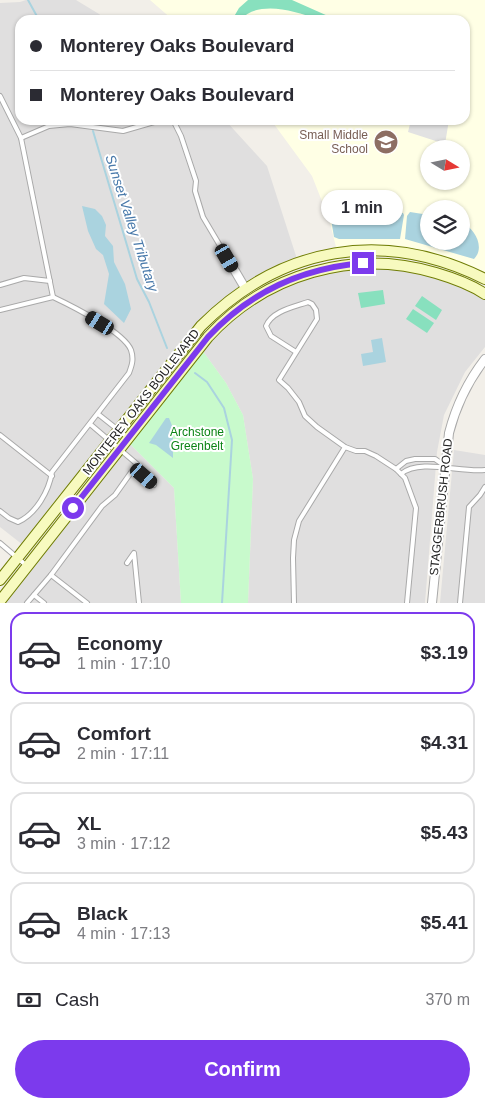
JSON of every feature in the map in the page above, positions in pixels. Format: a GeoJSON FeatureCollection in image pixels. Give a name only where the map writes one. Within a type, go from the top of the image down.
{"type":"FeatureCollection","features":[{"type":"Feature","properties":{"kind":"street","name":"MONTEREY OAKS BOULEVARD"},"geometry":{"type":"LineString","coordinates":[[0,580],[201,326],[217,309],[245,288],[266,276],[294,264],[324,255],[366,251],[387,251],[430,258],[485,279]]}},
{"type":"Feature","properties":{"kind":"street","name":"MONTEREY OAKS BOULEVARD"},"geometry":{"type":"LineString","coordinates":[[0,601],[218,326],[257,296],[289,280],[316,270],[363,263],[395,265],[428,271],[457,280],[485,294]]}},
{"type":"Feature","properties":{"kind":"street"},"geometry":{"type":"LineString","coordinates":[[235,271],[245,288]]}},
{"type":"Feature","properties":{"kind":"street","name":"STAGGERBRUSH ROAD"},"geometry":{"type":"LineString","coordinates":[[432,603],[448,433],[456,409],[467,386],[485,360]]}},
{"type":"Feature","properties":{"kind":"lane"},"geometry":{"type":"LineString","coordinates":[[0,96],[21,138],[53,297]]}},
{"type":"Feature","properties":{"kind":"lane"},"geometry":{"type":"LineString","coordinates":[[21,138],[49,126],[60,125]]}},
{"type":"Feature","properties":{"kind":"lane"},"geometry":{"type":"LineString","coordinates":[[78,125],[123,131],[144,125]]}},
{"type":"Feature","properties":{"kind":"lane"},"geometry":{"type":"LineString","coordinates":[[176,125],[196,181],[196,191],[203,217],[235,271]]}},
{"type":"Feature","properties":{"kind":"lane"},"geometry":{"type":"LineString","coordinates":[[0,285],[24,278],[50,281]]}},
{"type":"Feature","properties":{"kind":"lane"},"geometry":{"type":"LineString","coordinates":[[0,310],[53,297],[116,333],[126,342],[131,350],[133,360],[129,374],[52,472],[50,483],[36,507],[26,518],[18,522],[0,511]]}},
{"type":"Feature","properties":{"kind":"lane"},"geometry":{"type":"LineString","coordinates":[[296,352],[271,336],[266,326],[274,315],[308,302],[316,310],[317,319],[296,352],[278,380],[288,388],[299,402],[305,416],[317,427],[345,447],[371,453],[396,469],[405,478],[416,508],[407,603]]}},
{"type":"Feature","properties":{"kind":"lane"},"geometry":{"type":"LineString","coordinates":[[98,414],[128,438]]}},
{"type":"Feature","properties":{"kind":"lane"},"geometry":{"type":"LineString","coordinates":[[28,603],[102,506],[115,495],[138,464],[90,424]]}},
{"type":"Feature","properties":{"kind":"lane"},"geometry":{"type":"LineString","coordinates":[[0,435],[52,476]]}},
{"type":"Feature","properties":{"kind":"lane"},"geometry":{"type":"LineString","coordinates":[[294,603],[294,540],[299,521],[345,447]]}},
{"type":"Feature","properties":{"kind":"lane"},"geometry":{"type":"LineString","coordinates":[[396,469],[406,461],[414,459],[435,459],[445,466]]}},
{"type":"Feature","properties":{"kind":"lane"},"geometry":{"type":"LineString","coordinates":[[401,474],[417,466],[434,468],[445,466],[472,471],[485,470]]}},
{"type":"Feature","properties":{"kind":"lane"},"geometry":{"type":"LineString","coordinates":[[135,468],[154,485]]}},
{"type":"Feature","properties":{"kind":"lane"},"geometry":{"type":"LineString","coordinates":[[460,603],[469,507],[485,487]]}},
{"type":"Feature","properties":{"kind":"lane"},"geometry":{"type":"LineString","coordinates":[[0,543],[27,566]]}},
{"type":"Feature","properties":{"kind":"lane"},"geometry":{"type":"LineString","coordinates":[[127,563],[134,553],[139,603]]}},
{"type":"Feature","properties":{"kind":"lane"},"geometry":{"type":"LineString","coordinates":[[51,575],[87,603]]}},
{"type":"Feature","properties":{"kind":"lane"},"geometry":{"type":"LineString","coordinates":[[34,595],[44,603]]}},
{"type":"Feature","properties":{"kind":"shaded area"},"geometry":{"type":"Polygon","coordinates":[[[26,0],[76,0],[100,15],[15,15],[15,125],[230,125],[267,166],[297,259],[271,269],[246,283],[214,308],[188,336],[23,545],[0,527],[0,3],[26,0]]]}},
{"type":"Feature","properties":{"kind":"shaded area","name":"Small Middle School"},"geometry":{"type":"Polygon","coordinates":[[[150,0],[485,0],[485,274],[447,258],[369,246],[336,247],[329,219],[312,176],[275,125],[470,125],[470,15],[167,15],[150,0]]]}},
{"type":"Feature","properties":{"kind":"shaded area"},"geometry":{"type":"Polygon","coordinates":[[[410,125],[448,125],[446,140],[433,140],[408,132],[410,125]]]}},
{"type":"Feature","properties":{"kind":"shaded area"},"geometry":{"type":"Polygon","coordinates":[[[350,268],[392,268],[433,275],[474,291],[485,298],[485,347],[465,372],[444,415],[437,452],[425,603],[248,603],[253,479],[243,415],[226,383],[202,350],[224,325],[250,304],[280,287],[314,274],[350,268]]]}},
{"type":"Feature","properties":{"kind":"shaded area"},"geometry":{"type":"Polygon","coordinates":[[[129,443],[174,488],[181,603],[3,603],[129,443]]]}},
{"type":"Feature","properties":{"kind":"shaded area"},"geometry":{"type":"Polygon","coordinates":[[[454,450],[485,455],[485,603],[440,603],[454,450]]]}},
{"type":"Feature","properties":{"kind":"green space"},"geometry":{"type":"Polygon","coordinates":[[[248,0],[292,0],[326,15],[303,15],[287,10],[266,9],[256,10],[246,15],[235,15],[239,8],[248,0]]]}},
{"type":"Feature","properties":{"kind":"green space"},"geometry":{"type":"Polygon","coordinates":[[[383,290],[385,304],[361,308],[358,293],[383,290]]]}},
{"type":"Feature","properties":{"kind":"green space"},"geometry":{"type":"Polygon","coordinates":[[[422,296],[442,310],[436,320],[415,306],[422,296]]]}},
{"type":"Feature","properties":{"kind":"green space"},"geometry":{"type":"Polygon","coordinates":[[[413,309],[434,323],[427,333],[406,319],[413,309]]]}},
{"type":"Feature","properties":{"kind":"green space","name":"Archstone Greenbelt"},"geometry":{"type":"Polygon","coordinates":[[[202,350],[226,383],[243,415],[253,479],[248,603],[181,603],[174,488],[129,443],[202,350]]]}},
{"type":"Feature","properties":{"kind":"water"},"geometry":{"type":"Polygon","coordinates":[[[82,206],[95,209],[102,216],[106,225],[105,236],[113,246],[114,262],[125,284],[131,309],[124,323],[104,304],[109,274],[103,255],[96,249],[88,231],[82,206]]]}},
{"type":"Feature","properties":{"kind":"water"},"geometry":{"type":"Polygon","coordinates":[[[370,208],[403,213],[400,239],[339,239],[334,237],[332,216],[370,208]]]}},
{"type":"Feature","properties":{"kind":"water"},"geometry":{"type":"Polygon","coordinates":[[[410,212],[420,214],[420,243],[405,239],[407,216],[410,212]]]}},
{"type":"Feature","properties":{"kind":"water"},"geometry":{"type":"Polygon","coordinates":[[[470,228],[479,244],[479,250],[474,259],[443,250],[470,250],[470,228]]]}},
{"type":"Feature","properties":{"kind":"water"},"geometry":{"type":"Polygon","coordinates":[[[382,338],[386,362],[363,366],[361,354],[373,352],[371,340],[382,338]]]}},
{"type":"Feature","properties":{"kind":"water"},"geometry":{"type":"Polygon","coordinates":[[[166,418],[169,418],[173,428],[173,458],[156,445],[149,443],[166,418]]]}},
{"type":"Feature","properties":{"kind":"waterway","name":"Sunset Valley Tributary"},"geometry":{"type":"LineString","coordinates":[[28,0],[36,15]]}},
{"type":"Feature","properties":{"kind":"waterway","name":"Sunset Valley Tributary"},"geometry":{"type":"LineString","coordinates":[[93,131],[137,279],[149,302],[167,348]]}},
{"type":"Feature","properties":{"kind":"waterway","name":"Sunset Valley Tributary"},"geometry":{"type":"LineString","coordinates":[[195,373],[207,382],[224,408],[232,440],[222,603]]}},
{"type":"Feature","properties":{"kind":"place","name":"Small Middle School"},"geometry":{"type":"Point","coordinates":[386,142]}},
{"type":"Feature","properties":{"kind":"route"},"geometry":{"type":"LineString","coordinates":[[73,508],[208,337],[228,317],[257,296],[289,280],[327,268],[363,263]]}}]}
